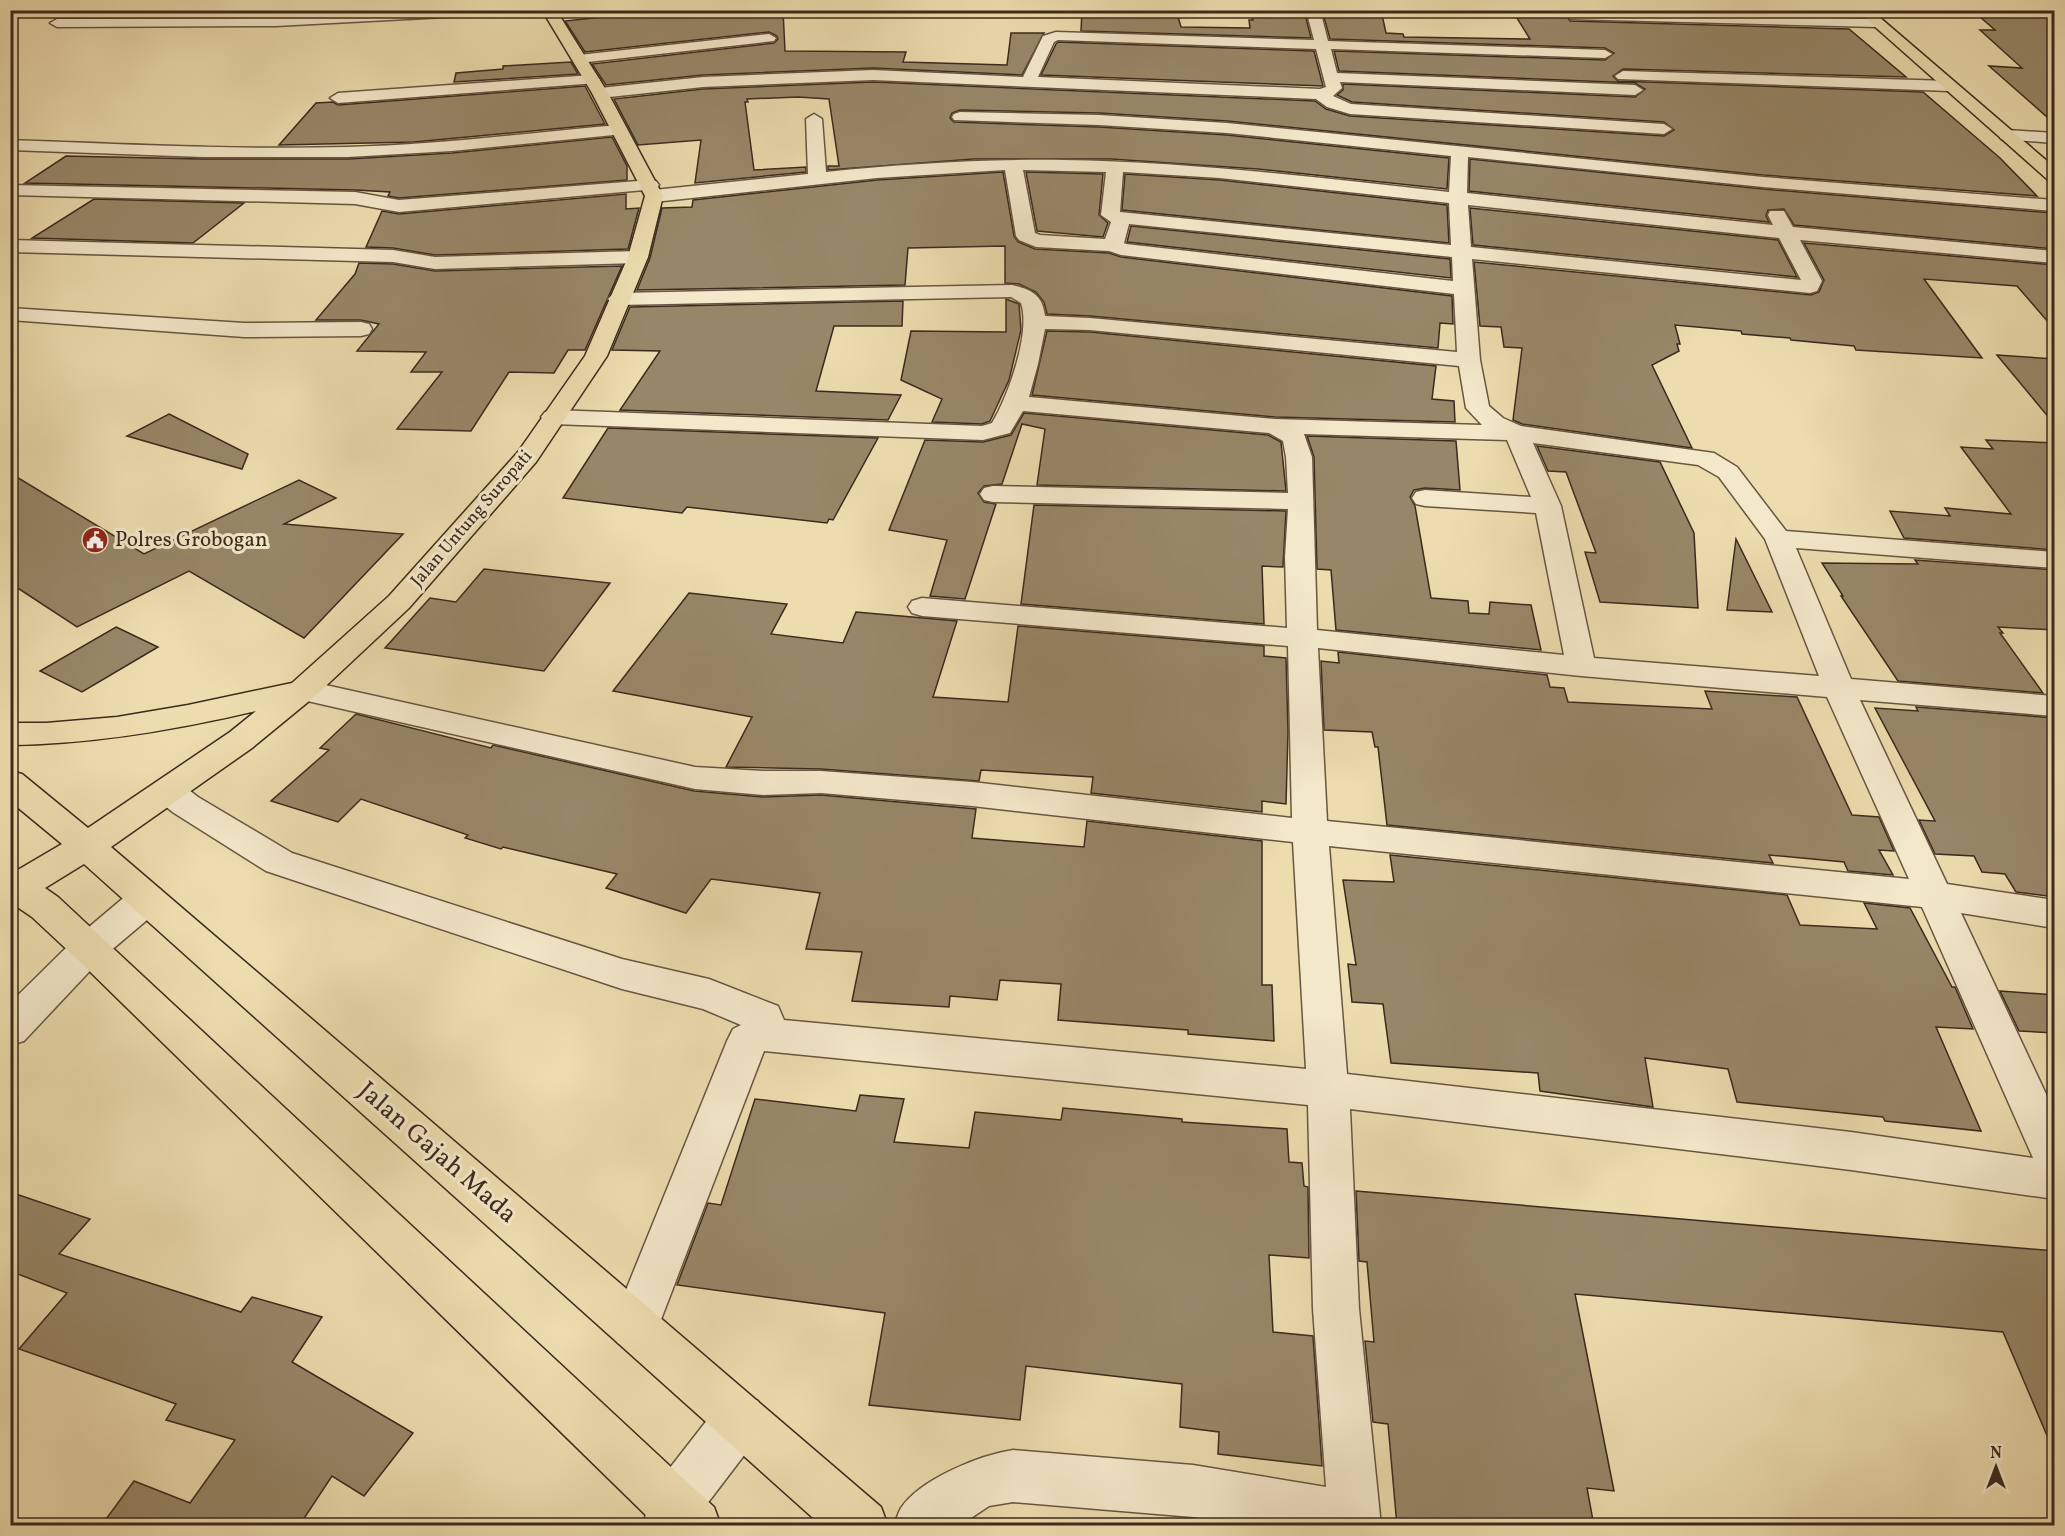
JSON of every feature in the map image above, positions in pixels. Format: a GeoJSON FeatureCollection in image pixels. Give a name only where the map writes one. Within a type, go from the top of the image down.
{"type":"FeatureCollection","features":[{"type":"Feature","properties":{"kind":"main road"},"geometry":{"type":"LineString","coordinates":[[549,10],[590,77],[652,190]]}},
{"type":"Feature","properties":{"kind":"main road"},"geometry":{"type":"LineString","coordinates":[[1862,10],[2055,176]]}},
{"type":"Feature","properties":{"kind":"main road","name":"Jalan Untung Suropati"},"geometry":{"type":"LineString","coordinates":[[14,886],[87,846],[241,740],[303,690],[399,602],[528,457],[596,356],[639,257],[652,190]]}},
{"type":"Feature","properties":{"kind":"main road"},"geometry":{"type":"LineString","coordinates":[[10,734],[115,728],[194,716],[303,690]]}},
{"type":"Feature","properties":{"kind":"main road","name":"Jalan Gajah Mada"},"geometry":{"type":"LineString","coordinates":[[10,782],[87,846],[862,1526]]}},
{"type":"Feature","properties":{"kind":"main road"},"geometry":{"type":"LineString","coordinates":[[14,886],[45,907],[89,948],[679,1519]]}},
{"type":"Feature","properties":{"kind":"street"},"geometry":{"type":"LineString","coordinates":[[57,23],[501,10]]}},
{"type":"Feature","properties":{"kind":"street"},"geometry":{"type":"LineString","coordinates":[[338,98],[590,77],[704,82],[873,75],[1270,93],[1328,93],[1334,88],[1313,10]]}},
{"type":"Feature","properties":{"kind":"street"},"geometry":{"type":"LineString","coordinates":[[1573,13],[1877,23]]}},
{"type":"Feature","properties":{"kind":"street"},"geometry":{"type":"LineString","coordinates":[[1573,13],[1664,129],[1691,174]]}},
{"type":"Feature","properties":{"kind":"street"},"geometry":{"type":"LineString","coordinates":[[1029,81],[1048,39],[1056,36],[1605,54]]}},
{"type":"Feature","properties":{"kind":"street"},"geometry":{"type":"LineString","coordinates":[[590,77],[769,38]]}},
{"type":"Feature","properties":{"kind":"street"},"geometry":{"type":"LineString","coordinates":[[1623,76],[1949,86]]}},
{"type":"Feature","properties":{"kind":"street"},"geometry":{"type":"LineString","coordinates":[[1332,77],[1635,90]]}},
{"type":"Feature","properties":{"kind":"street"},"geometry":{"type":"LineString","coordinates":[[948,78],[976,166]]}},
{"type":"Feature","properties":{"kind":"street"},"geometry":{"type":"LineString","coordinates":[[1255,130],[1270,93]]}},
{"type":"Feature","properties":{"kind":"street"},"geometry":{"type":"LineString","coordinates":[[1320,94],[1333,104],[1350,109],[1664,129]]}},
{"type":"Feature","properties":{"kind":"street"},"geometry":{"type":"LineString","coordinates":[[956,105],[1099,120],[1255,130],[1763,182],[2055,205]]}},
{"type":"Feature","properties":{"kind":"street"},"geometry":{"type":"LineString","coordinates":[[814,118],[817,178]]}},
{"type":"Feature","properties":{"kind":"street"},"geometry":{"type":"LineString","coordinates":[[10,145],[348,152],[397,150],[618,130]]}},
{"type":"Feature","properties":{"kind":"street"},"geometry":{"type":"LineString","coordinates":[[2007,135],[2055,138]]}},
{"type":"Feature","properties":{"kind":"street"},"geometry":{"type":"LineString","coordinates":[[1460,151],[1458,198],[1468,360],[1478,408],[1494,423],[1516,433],[1548,506],[1581,666]]}},
{"type":"Feature","properties":{"kind":"street"},"geometry":{"type":"LineString","coordinates":[[1013,165],[1026,236],[1036,241],[1113,245],[1121,249],[1465,289]]}},
{"type":"Feature","properties":{"kind":"street"},"geometry":{"type":"LineString","coordinates":[[10,190],[355,198],[378,200],[386,205],[399,206],[976,166],[1115,167],[1220,173],[1905,245],[2055,257]]}},
{"type":"Feature","properties":{"kind":"street"},"geometry":{"type":"LineString","coordinates":[[1115,167],[1110,215],[1122,219],[1810,287],[1812,280],[1784,231],[1763,182]]}},
{"type":"Feature","properties":{"kind":"street"},"geometry":{"type":"LineString","coordinates":[[1113,245],[1122,219]]}},
{"type":"Feature","properties":{"kind":"street"},"geometry":{"type":"LineString","coordinates":[[10,246],[393,256],[435,263],[639,257]]}},
{"type":"Feature","properties":{"kind":"street"},"geometry":{"type":"LineString","coordinates":[[553,417],[983,432],[1001,428],[1017,403],[1035,322],[1035,303],[1030,297],[1012,291],[619,299]]}},
{"type":"Feature","properties":{"kind":"street"},"geometry":{"type":"LineString","coordinates":[[10,314],[244,330],[361,329]]}},
{"type":"Feature","properties":{"kind":"street"},"geometry":{"type":"LineString","coordinates":[[1035,322],[1114,326],[1468,360]]}},
{"type":"Feature","properties":{"kind":"street"},"geometry":{"type":"LineString","coordinates":[[1017,403],[1275,426],[1516,433],[1705,459],[1728,472],[1778,538],[1839,688],[1932,895],[2055,1156]]}},
{"type":"Feature","properties":{"kind":"street"},"geometry":{"type":"LineString","coordinates":[[920,1526],[963,1491],[994,1477],[1012,1476],[1193,1491],[1355,1522],[1336,1309],[1328,1089],[1310,832],[1299,557],[1301,501],[1299,457],[1294,437],[1275,426]]}},
{"type":"Feature","properties":{"kind":"street"},"geometry":{"type":"LineString","coordinates":[[993,494],[1301,501]]}},
{"type":"Feature","properties":{"kind":"street"},"geometry":{"type":"LineString","coordinates":[[1425,498],[1548,506]]}},
{"type":"Feature","properties":{"kind":"street"},"geometry":{"type":"LineString","coordinates":[[1778,538],[2055,560]]}},
{"type":"Feature","properties":{"kind":"street"},"geometry":{"type":"LineString","coordinates":[[922,607],[1304,638],[1581,666],[2055,706]]}},
{"type":"Feature","properties":{"kind":"street"},"geometry":{"type":"LineString","coordinates":[[303,690],[695,778],[764,783],[821,782],[972,794],[1310,832],[1932,895],[2055,914]]}},
{"type":"Feature","properties":{"kind":"street"},"geometry":{"type":"LineString","coordinates":[[168,791],[186,805],[279,862],[622,974],[709,995],[764,1017],[764,1034]]}},
{"type":"Feature","properties":{"kind":"street"},"geometry":{"type":"LineString","coordinates":[[10,1029],[89,948],[147,899]]}},
{"type":"Feature","properties":{"kind":"street"},"geometry":{"type":"LineString","coordinates":[[635,1327],[747,1041],[754,1035],[764,1034],[1328,1089],[1851,1151],[2055,1180]]}},
{"type":"Feature","properties":{"kind":"street"},"geometry":{"type":"LineString","coordinates":[[679,1519],[740,1419]]}},
{"type":"Feature","properties":{"kind":"building"},"geometry":{"type":"Polygon","coordinates":[[[628,10],[783,10],[785,51],[906,52],[903,62],[1007,65],[1011,33],[1044,33],[1022,75],[873,68],[703,75],[606,85],[592,64],[774,43],[778,39],[769,32],[585,52],[565,21],[630,14],[628,10]]]}},
{"type":"Feature","properties":{"kind":"building"},"geometry":{"type":"Polygon","coordinates":[[[1082,10],[1168,10],[1169,13],[1177,13],[1181,27],[1250,28],[1249,20],[1253,20],[1251,10],[1304,10],[1311,38],[1081,31],[1082,10]]]}},
{"type":"Feature","properties":{"kind":"building"},"geometry":{"type":"Polygon","coordinates":[[[1322,10],[1381,10],[1386,33],[1403,34],[1404,37],[1530,39],[1512,10],[1571,10],[1566,15],[1570,21],[1849,29],[1906,77],[1623,69],[1613,76],[1618,81],[1923,92],[2000,158],[2037,196],[1763,175],[1227,121],[1099,113],[960,110],[952,113],[950,118],[954,122],[1099,127],[1227,135],[1449,158],[1447,189],[1257,169],[1111,159],[973,159],[828,170],[828,166],[839,166],[829,99],[798,97],[747,99],[748,102],[745,102],[754,170],[806,167],[806,172],[695,183],[701,140],[638,145],[614,99],[703,89],[873,82],[1315,101],[1326,109],[1350,116],[1664,136],[1674,130],[1664,122],[1352,102],[1337,95],[1343,90],[1343,84],[1635,97],[1645,89],[1635,83],[1339,71],[1334,51],[1605,60],[1614,53],[1605,48],[1330,39],[1322,10]]]}},
{"type":"Feature","properties":{"kind":"building"},"geometry":{"type":"Polygon","coordinates":[[[1607,10],[1827,10],[1834,16],[1607,10]]]}},
{"type":"Feature","properties":{"kind":"building"},"geometry":{"type":"Polygon","coordinates":[[[1972,10],[2055,10],[2055,124],[1989,66],[2022,68],[1980,30],[1995,30],[1972,10]]]}},
{"type":"Feature","properties":{"kind":"building"},"geometry":{"type":"Polygon","coordinates":[[[1058,42],[1314,51],[1323,86],[1041,75],[1058,42]]]}},
{"type":"Feature","properties":{"kind":"building"},"geometry":{"type":"Polygon","coordinates":[[[571,62],[578,74],[454,82],[456,73],[503,69],[503,66],[571,62]]]}},
{"type":"Feature","properties":{"kind":"building"},"geometry":{"type":"Polygon","coordinates":[[[585,86],[605,124],[414,142],[279,145],[316,103],[333,102],[338,105],[585,86]]]}},
{"type":"Feature","properties":{"kind":"building"},"geometry":{"type":"Polygon","coordinates":[[[612,137],[627,166],[627,180],[399,198],[388,196],[390,192],[355,190],[25,183],[66,156],[348,159],[452,153],[612,137]]]}},
{"type":"Feature","properties":{"kind":"building"},"geometry":{"type":"Polygon","coordinates":[[[1470,159],[1763,189],[2053,213],[2055,215],[2055,249],[1794,225],[1784,209],[1768,210],[1766,216],[1769,222],[1469,191],[1470,159]]]}},
{"type":"Feature","properties":{"kind":"building"},"geometry":{"type":"Polygon","coordinates":[[[1003,172],[1014,236],[1018,242],[1035,249],[1109,253],[1121,257],[1452,296],[1453,324],[1440,323],[1438,348],[1047,314],[1044,302],[1036,292],[1019,284],[1005,283],[1005,246],[908,248],[905,285],[637,290],[650,258],[662,208],[692,207],[693,200],[877,180],[1003,172]]]}},
{"type":"Feature","properties":{"kind":"building"},"geometry":{"type":"Polygon","coordinates":[[[1026,172],[1103,174],[1099,215],[1108,223],[1103,237],[1037,231],[1026,172]]]}},
{"type":"Feature","properties":{"kind":"building"},"geometry":{"type":"Polygon","coordinates":[[[1125,174],[1220,180],[1447,205],[1449,243],[1122,210],[1125,174]]]}},
{"type":"Feature","properties":{"kind":"building"},"geometry":{"type":"Polygon","coordinates":[[[626,194],[626,209],[639,208],[628,249],[435,255],[393,248],[366,247],[382,211],[399,214],[626,194]]]}},
{"type":"Feature","properties":{"kind":"building"},"geometry":{"type":"Polygon","coordinates":[[[94,199],[244,203],[193,243],[32,238],[94,199]]]}},
{"type":"Feature","properties":{"kind":"building"},"geometry":{"type":"Polygon","coordinates":[[[1470,208],[1778,240],[1797,277],[1473,245],[1470,208]]]}},
{"type":"Feature","properties":{"kind":"building"},"geometry":{"type":"Polygon","coordinates":[[[1131,226],[1450,259],[1451,278],[1127,242],[1131,226]]]}},
{"type":"Feature","properties":{"kind":"building"},"geometry":{"type":"Polygon","coordinates":[[[1804,243],[2055,265],[2055,330],[2017,286],[1924,279],[1982,358],[1856,350],[1854,346],[1675,325],[1680,344],[1677,344],[1679,351],[1652,365],[1692,448],[1522,424],[1513,420],[1522,348],[1504,347],[1501,327],[1480,326],[1474,262],[1811,295],[1819,292],[1824,280],[1804,243]]]}},
{"type":"Feature","properties":{"kind":"building"},"geometry":{"type":"Polygon","coordinates":[[[359,263],[393,264],[435,271],[622,266],[585,350],[568,350],[554,373],[509,372],[471,431],[397,429],[442,372],[411,372],[426,352],[357,351],[379,324],[361,320],[316,320],[355,274],[359,263]]]}},
{"type":"Feature","properties":{"kind":"building"},"geometry":{"type":"Polygon","coordinates":[[[1006,299],[1019,304],[1021,330],[1009,380],[990,421],[982,424],[932,422],[942,399],[901,380],[911,331],[1006,332],[1006,299]]]}},
{"type":"Feature","properties":{"kind":"building"},"geometry":{"type":"Polygon","coordinates":[[[903,301],[902,326],[834,326],[816,391],[901,395],[888,420],[620,410],[660,351],[612,350],[630,307],[903,301]]]}},
{"type":"Feature","properties":{"kind":"building"},"geometry":{"type":"Polygon","coordinates":[[[1047,331],[1090,332],[1436,366],[1432,399],[1454,401],[1455,422],[1275,417],[1032,395],[1047,331]]]}},
{"type":"Feature","properties":{"kind":"building"},"geometry":{"type":"Polygon","coordinates":[[[1997,355],[2055,359],[2055,425],[1997,355]]]}},
{"type":"Feature","properties":{"kind":"building"},"geometry":{"type":"Polygon","coordinates":[[[1024,413],[1268,435],[1281,442],[1286,491],[1037,485],[1045,429],[1022,424],[1002,484],[984,486],[978,493],[984,502],[996,504],[965,599],[930,596],[947,540],[889,530],[925,440],[983,442],[1011,435],[1024,413]]]}},
{"type":"Feature","properties":{"kind":"building"},"geometry":{"type":"Polygon","coordinates":[[[169,414],[248,454],[242,469],[127,436],[169,414]]]}},
{"type":"Feature","properties":{"kind":"building"},"geometry":{"type":"Polygon","coordinates":[[[608,428],[878,438],[833,520],[829,519],[827,523],[687,507],[682,513],[563,498],[608,428]]]}},
{"type":"Feature","properties":{"kind":"building"},"geometry":{"type":"Polygon","coordinates":[[[1307,436],[1456,441],[1460,490],[1425,488],[1414,490],[1410,497],[1415,506],[1431,598],[1468,601],[1469,613],[1489,614],[1490,602],[1531,605],[1541,650],[1336,630],[1331,570],[1317,569],[1314,457],[1307,436]]]}},
{"type":"Feature","properties":{"kind":"building"},"geometry":{"type":"Polygon","coordinates":[[[1986,440],[2055,443],[2055,550],[1904,538],[1890,511],[1950,516],[1945,508],[2011,514],[1961,447],[1993,449],[1986,440]]]}},
{"type":"Feature","properties":{"kind":"building"},"geometry":{"type":"Polygon","coordinates":[[[1537,446],[1660,462],[1694,533],[1698,608],[1600,602],[1585,552],[1596,553],[1566,472],[1548,471],[1537,446]]]}},
{"type":"Feature","properties":{"kind":"building"},"geometry":{"type":"Polygon","coordinates":[[[10,473],[144,554],[299,480],[336,498],[284,524],[403,534],[304,638],[189,571],[77,627],[10,583],[10,473]]]}},
{"type":"Feature","properties":{"kind":"building"},"geometry":{"type":"Polygon","coordinates":[[[1034,505],[1286,511],[1283,567],[1262,566],[1264,624],[1021,604],[1034,505]]]}},
{"type":"Feature","properties":{"kind":"building"},"geometry":{"type":"Polygon","coordinates":[[[1736,539],[1772,612],[1727,610],[1736,539]]]}},
{"type":"Feature","properties":{"kind":"building"},"geometry":{"type":"Polygon","coordinates":[[[1915,560],[2055,570],[2055,630],[1998,627],[2043,693],[1898,681],[1841,596],[1843,596],[1822,563],[1918,564],[1915,560]]]}},
{"type":"Feature","properties":{"kind":"building"},"geometry":{"type":"Polygon","coordinates":[[[484,569],[610,583],[544,671],[385,648],[430,598],[456,602],[484,569]]]}},
{"type":"Feature","properties":{"kind":"building"},"geometry":{"type":"Polygon","coordinates":[[[689,593],[787,604],[771,634],[843,643],[856,612],[957,621],[933,697],[1008,702],[1018,626],[1264,646],[1264,656],[1286,658],[1288,731],[1286,804],[1262,801],[1262,812],[1091,793],[1093,777],[981,770],[979,781],[821,769],[726,767],[752,717],[613,691],[689,593]]]}},
{"type":"Feature","properties":{"kind":"building"},"geometry":{"type":"Polygon","coordinates":[[[116,627],[158,647],[82,692],[40,671],[116,627]]]}},
{"type":"Feature","properties":{"kind":"building"},"geometry":{"type":"Polygon","coordinates":[[[1338,652],[1547,675],[1550,687],[1564,688],[1568,702],[1712,709],[1705,691],[1797,697],[1852,815],[1879,817],[1894,851],[1879,850],[1893,875],[1848,871],[1844,862],[1769,855],[1773,863],[1387,825],[1378,747],[1375,747],[1372,732],[1324,730],[1321,661],[1339,663],[1338,652]]]}},
{"type":"Feature","properties":{"kind":"building"},"geometry":{"type":"Polygon","coordinates":[[[1916,707],[2055,718],[2055,897],[2016,892],[2005,874],[1982,872],[1974,856],[1935,854],[1919,820],[1935,821],[1875,708],[1918,711],[1916,707]]]}},
{"type":"Feature","properties":{"kind":"building"},"geometry":{"type":"Polygon","coordinates":[[[356,714],[491,748],[493,745],[694,791],[763,797],[821,795],[976,809],[972,838],[1084,847],[1087,821],[1262,841],[1262,985],[1272,985],[1274,1041],[1188,1034],[1188,1030],[1058,1020],[1061,984],[1000,980],[997,1000],[950,996],[949,1007],[852,1001],[862,952],[806,949],[820,893],[711,879],[686,913],[606,888],[617,874],[503,847],[501,849],[465,838],[468,835],[361,799],[338,822],[271,801],[329,750],[320,748],[356,714]]]}},
{"type":"Feature","properties":{"kind":"building"},"geometry":{"type":"Polygon","coordinates":[[[1390,855],[1787,895],[1800,925],[1877,929],[1864,903],[1910,908],[1952,987],[1955,987],[1973,1029],[1936,1027],[1981,1131],[1885,1121],[1883,1117],[1737,1102],[1728,1069],[1645,1058],[1653,1107],[1540,1091],[1538,1073],[1391,1063],[1383,1004],[1352,1002],[1348,964],[1356,965],[1343,880],[1394,882],[1390,855]]]}},
{"type":"Feature","properties":{"kind":"building"},"geometry":{"type":"Polygon","coordinates":[[[2000,991],[2055,995],[2055,1033],[2019,1031],[2000,991]]]}},
{"type":"Feature","properties":{"kind":"building"},"geometry":{"type":"Polygon","coordinates":[[[860,1095],[904,1099],[894,1142],[969,1148],[975,1112],[1061,1120],[1063,1108],[1182,1119],[1182,1122],[1287,1129],[1289,1162],[1302,1163],[1304,1186],[1308,1187],[1309,1258],[1269,1255],[1273,1332],[1313,1336],[1322,1466],[1218,1454],[1219,1432],[1180,1427],[1182,1384],[1026,1366],[1020,1420],[869,1405],[885,1313],[677,1285],[708,1203],[721,1205],[755,1099],[856,1111],[860,1095]]]}},
{"type":"Feature","properties":{"kind":"building"},"geometry":{"type":"Polygon","coordinates":[[[1356,1191],[2055,1251],[2054,1452],[2003,1332],[1575,1294],[1614,1491],[1587,1488],[1594,1526],[1397,1526],[1388,1424],[1373,1422],[1365,1341],[1374,1342],[1367,1262],[1359,1261],[1356,1191]]]}},
{"type":"Feature","properties":{"kind":"building"},"geometry":{"type":"Polygon","coordinates":[[[10,1192],[90,1219],[59,1254],[241,1312],[252,1297],[322,1317],[292,1362],[413,1433],[364,1496],[332,1476],[299,1526],[101,1526],[134,1481],[190,1503],[235,1440],[166,1420],[176,1404],[19,1349],[67,1293],[10,1271],[10,1192]]]}},
{"type":"Feature","properties":{"kind":"place","name":"Polres Grobogan"},"geometry":{"type":"Point","coordinates":[95,540]}}]}
